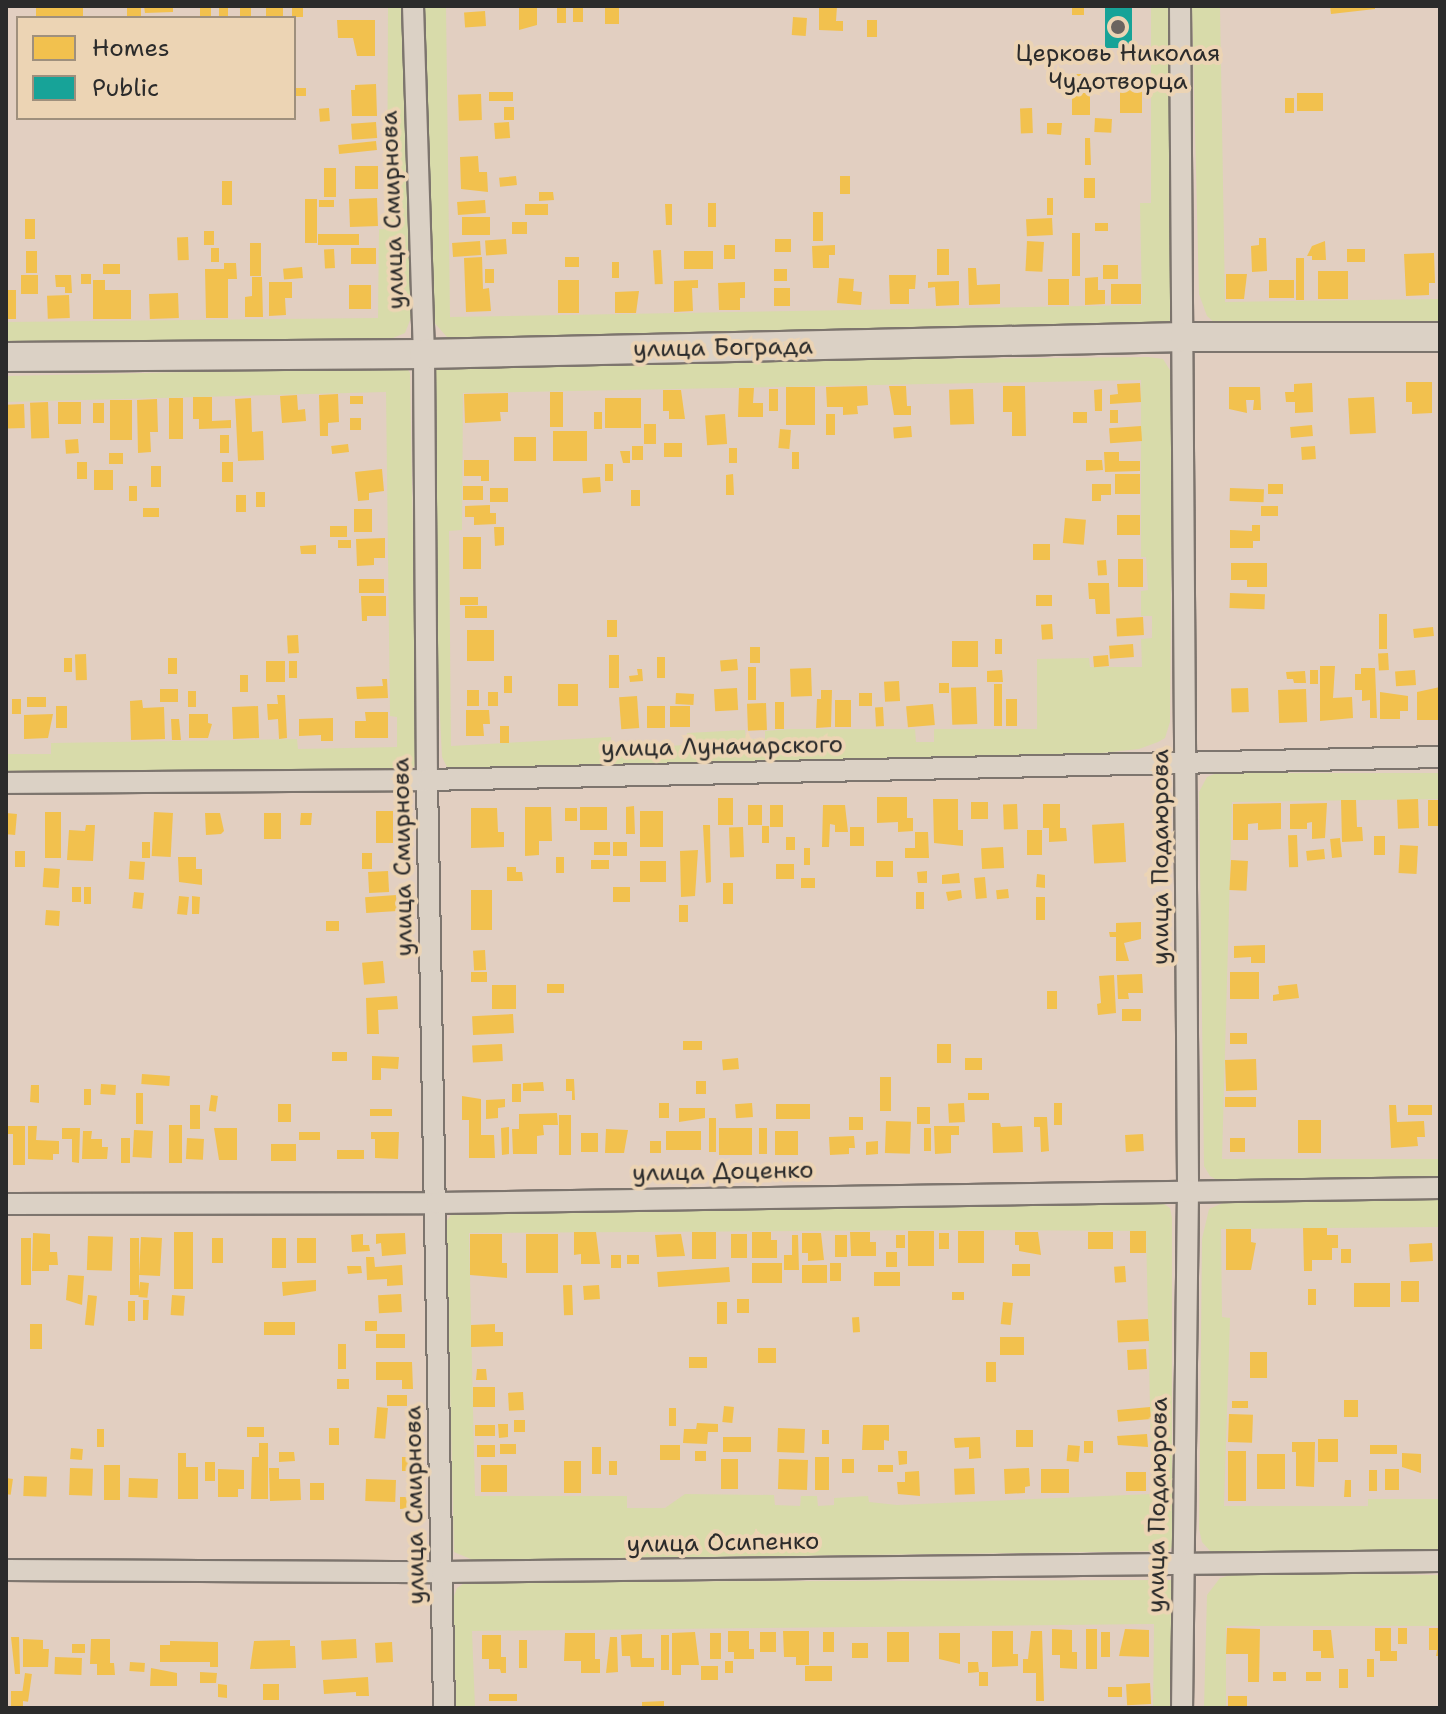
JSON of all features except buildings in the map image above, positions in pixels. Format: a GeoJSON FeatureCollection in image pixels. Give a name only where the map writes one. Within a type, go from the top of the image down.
{"type":"FeatureCollection","features":[{"type":"Feature","properties":{"kind":"street","name":"улица Смирнова"},"geometry":{"type":"LineString","coordinates":[[413,6],[424,354],[427,780],[444,1708]]}},
{"type":"Feature","properties":{"kind":"street","name":"улица Подаюрова"},"geometry":{"type":"LineString","coordinates":[[1180,6],[1185,337],[1188,1190],[1182,1708]]}},
{"type":"Feature","properties":{"kind":"street","name":"улица Бограда"},"geometry":{"type":"LineString","coordinates":[[6,357],[424,354],[1185,337],[1440,337]]}},
{"type":"Feature","properties":{"kind":"street","name":"улица Луначарского"},"geometry":{"type":"LineString","coordinates":[[6,783],[427,780],[1440,757]]}},
{"type":"Feature","properties":{"kind":"street","name":"улица Доценко"},"geometry":{"type":"LineString","coordinates":[[6,1204],[437,1203],[1440,1188]]}},
{"type":"Feature","properties":{"kind":"street","name":"улица Осипенко"},"geometry":{"type":"LineString","coordinates":[[6,1570],[442,1572],[1440,1561]]}},
{"type":"Feature","properties":{"kind":"green space"},"geometry":{"type":"Polygon","coordinates":[[[388,6],[408,6],[412,315],[405,333],[388,340],[6,349],[6,322],[378,318],[379,229],[387,229],[388,6]]]}},
{"type":"Feature","properties":{"kind":"green space"},"geometry":{"type":"Polygon","coordinates":[[[423,6],[446,6],[450,317],[1142,305],[1140,203],[1151,203],[1151,6],[1171,6],[1172,321],[1166,327],[447,337],[432,320],[423,6]]]}},
{"type":"Feature","properties":{"kind":"green space"},"geometry":{"type":"Polygon","coordinates":[[[1192,6],[1220,6],[1225,302],[1440,299],[1440,326],[1215,323],[1207,316],[1199,294],[1192,6]]]}},
{"type":"Feature","properties":{"kind":"green space"},"geometry":{"type":"Polygon","coordinates":[[[1163,359],[1173,375],[1170,722],[1165,738],[1139,749],[1065,757],[454,771],[447,767],[442,757],[435,621],[432,375],[437,367],[458,363],[1163,359]],[[1141,380],[463,393],[462,530],[449,531],[451,746],[611,737],[612,749],[686,745],[687,733],[745,730],[746,739],[765,739],[765,731],[791,729],[915,729],[916,742],[934,742],[934,729],[1037,729],[1037,659],[1089,658],[1090,667],[1142,667],[1141,639],[1152,638],[1152,616],[1141,616],[1141,591],[1148,590],[1146,557],[1141,557],[1141,380]]]}},
{"type":"Feature","properties":{"kind":"green space"},"geometry":{"type":"Polygon","coordinates":[[[406,367],[410,373],[417,756],[414,767],[405,772],[6,776],[6,754],[51,754],[51,743],[297,739],[298,749],[397,747],[397,717],[390,716],[386,392],[6,402],[6,376],[406,367]]]}},
{"type":"Feature","properties":{"kind":"green space"},"geometry":{"type":"Polygon","coordinates":[[[1217,773],[1440,773],[1440,799],[1232,802],[1222,1159],[1440,1159],[1440,1179],[1221,1182],[1210,1176],[1204,1166],[1199,792],[1207,777],[1217,773]]]}},
{"type":"Feature","properties":{"kind":"green space"},"geometry":{"type":"Polygon","coordinates":[[[1440,1198],[1440,1227],[1221,1229],[1222,1317],[1230,1318],[1224,1506],[1368,1506],[1368,1499],[1440,1499],[1440,1558],[1219,1557],[1211,1552],[1202,1542],[1199,1529],[1202,1239],[1209,1209],[1232,1199],[1440,1198]]]}},
{"type":"Feature","properties":{"kind":"green space"},"geometry":{"type":"Polygon","coordinates":[[[1161,1202],[1170,1208],[1172,1218],[1172,1546],[1169,1551],[473,1560],[454,1552],[446,1222],[453,1212],[1161,1202]],[[1146,1231],[469,1233],[475,1496],[627,1496],[627,1508],[665,1508],[685,1494],[774,1495],[775,1505],[800,1506],[801,1496],[817,1496],[818,1506],[834,1505],[834,1498],[868,1496],[869,1502],[897,1505],[1152,1494],[1146,1231]]]}},
{"type":"Feature","properties":{"kind":"green space"},"geometry":{"type":"Polygon","coordinates":[[[1238,1573],[1440,1575],[1440,1626],[1226,1626],[1226,1708],[1204,1708],[1207,1595],[1220,1578],[1238,1573]]]}},
{"type":"Feature","properties":{"kind":"green space"},"geometry":{"type":"Polygon","coordinates":[[[1173,1580],[1174,1708],[1153,1708],[1154,1624],[472,1631],[475,1708],[456,1708],[453,1599],[457,1588],[466,1582],[1173,1580]]]}},
{"type":"Feature","properties":{"kind":"place","name":"Церковь Николая Чудотворца"},"geometry":{"type":"Point","coordinates":[1118,27]}}]}
